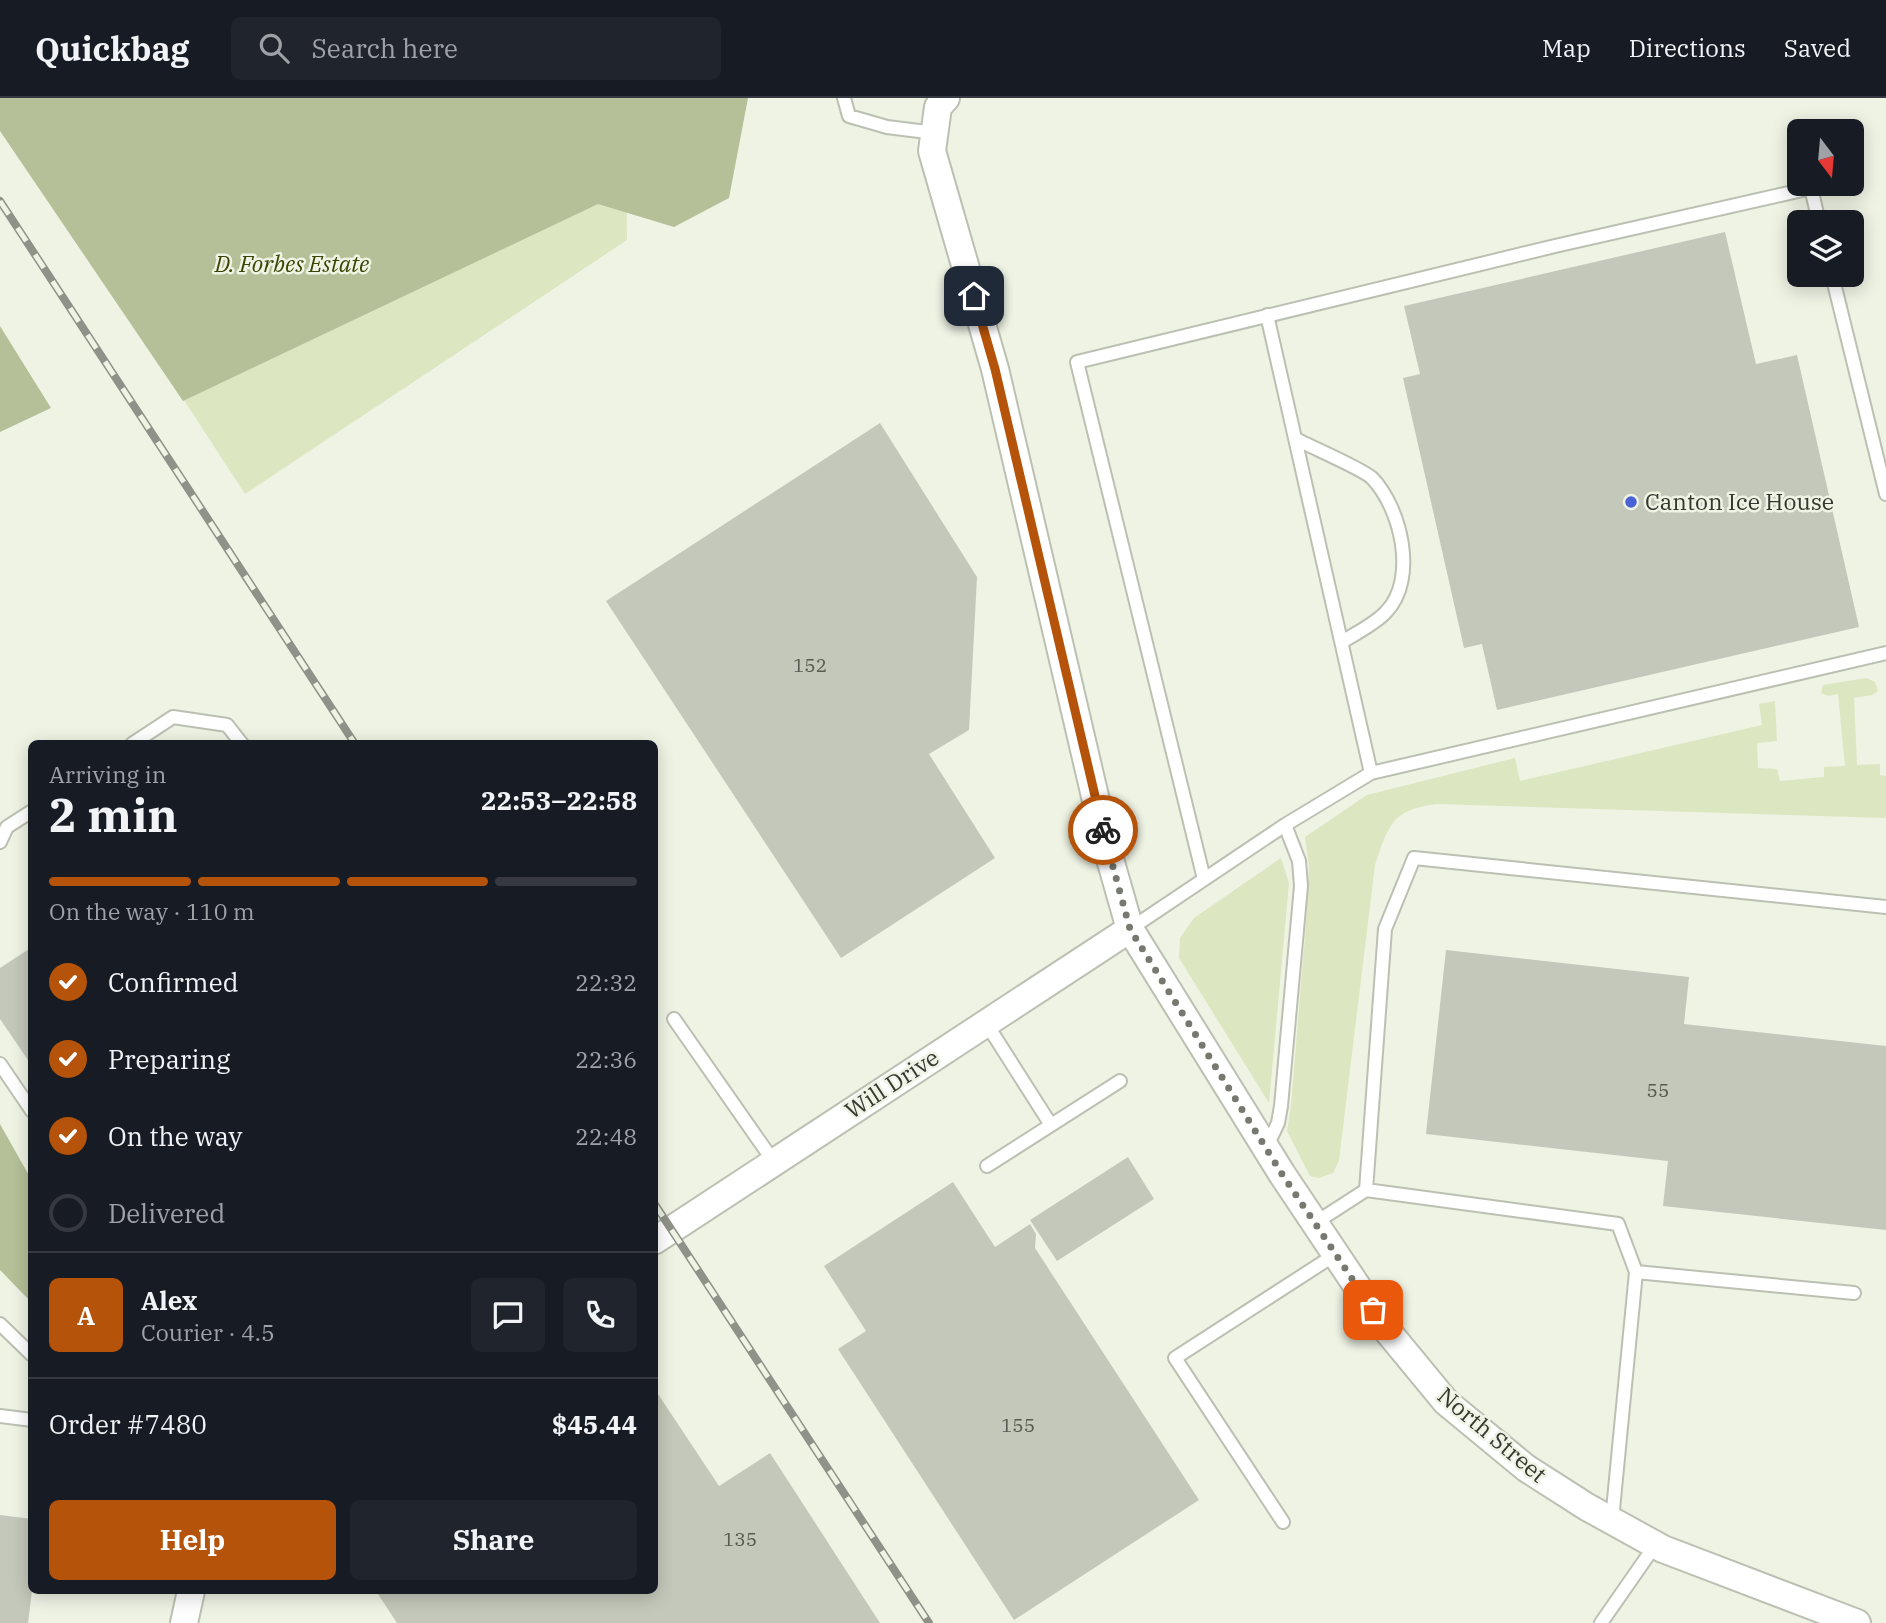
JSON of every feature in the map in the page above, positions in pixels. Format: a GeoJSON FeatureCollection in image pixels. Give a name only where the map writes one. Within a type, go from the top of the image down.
{"type":"FeatureCollection","features":[{"type":"Feature","properties":{"kind":"street","name":"North Street"},"geometry":{"type":"LineString","coordinates":[[938,109],[932,150],[995,369],[1108,852],[1130,929],[1266,1148],[1385,1328],[1446,1402],[1526,1468],[1612,1521],[1656,1544],[1857,1623]]}},
{"type":"Feature","properties":{"kind":"street","name":"Will Drive"},"geometry":{"type":"LineString","coordinates":[[658,1238],[1130,929]]}},
{"type":"Feature","properties":{"kind":"street"},"geometry":{"type":"LineString","coordinates":[[184,1623],[190,1594]]}},
{"type":"Feature","properties":{"kind":"lane"},"geometry":{"type":"LineString","coordinates":[[844,98],[849,116],[887,127],[938,109]]}},
{"type":"Feature","properties":{"kind":"lane"},"geometry":{"type":"LineString","coordinates":[[1204,879],[1077,362],[1555,246],[1811,188],[1816,210]]}},
{"type":"Feature","properties":{"kind":"lane"},"geometry":{"type":"LineString","coordinates":[[1835,287],[1886,495]]}},
{"type":"Feature","properties":{"kind":"lane"},"geometry":{"type":"LineString","coordinates":[[1267,315],[1371,773]]}},
{"type":"Feature","properties":{"kind":"lane"},"geometry":{"type":"LineString","coordinates":[[1296,439],[1372,477],[1389,506],[1404,544],[1401,589],[1386,612],[1342,642]]}},
{"type":"Feature","properties":{"kind":"lane"},"geometry":{"type":"LineString","coordinates":[[1130,929],[1285,825],[1371,773],[1886,653]]}},
{"type":"Feature","properties":{"kind":"lane"},"geometry":{"type":"LineString","coordinates":[[138,740],[173,717],[227,725],[239,740]]}},
{"type":"Feature","properties":{"kind":"lane"},"geometry":{"type":"LineString","coordinates":[[0,842],[7,827],[28,814]]}},
{"type":"Feature","properties":{"kind":"lane"},"geometry":{"type":"LineString","coordinates":[[1266,1148],[1278,1123],[1282,1106],[1301,886],[1299,861],[1285,825]]}},
{"type":"Feature","properties":{"kind":"lane"},"geometry":{"type":"LineString","coordinates":[[1366,1190],[1385,929],[1415,858],[1886,907]]}},
{"type":"Feature","properties":{"kind":"lane"},"geometry":{"type":"LineString","coordinates":[[674,1019],[774,1162]]}},
{"type":"Feature","properties":{"kind":"lane"},"geometry":{"type":"LineString","coordinates":[[986,1023],[1051,1125]]}},
{"type":"Feature","properties":{"kind":"lane"},"geometry":{"type":"LineString","coordinates":[[0,1064],[28,1105]]}},
{"type":"Feature","properties":{"kind":"lane"},"geometry":{"type":"LineString","coordinates":[[988,1166],[1120,1081]]}},
{"type":"Feature","properties":{"kind":"lane"},"geometry":{"type":"LineString","coordinates":[[1315,1223],[1366,1190],[1618,1224],[1636,1272],[1612,1521]]}},
{"type":"Feature","properties":{"kind":"lane"},"geometry":{"type":"LineString","coordinates":[[1283,1522],[1175,1358],[1336,1254]]}},
{"type":"Feature","properties":{"kind":"lane"},"geometry":{"type":"LineString","coordinates":[[1636,1272],[1854,1293]]}},
{"type":"Feature","properties":{"kind":"lane"},"geometry":{"type":"LineString","coordinates":[[0,1325],[28,1351]]}},
{"type":"Feature","properties":{"kind":"lane"},"geometry":{"type":"LineString","coordinates":[[0,1416],[28,1420]]}},
{"type":"Feature","properties":{"kind":"lane"},"geometry":{"type":"LineString","coordinates":[[1601,1623],[1656,1544]]}},
{"type":"Feature","properties":{"kind":"green space","name":"D. Forbes Estate"},"geometry":{"type":"Polygon","coordinates":[[[0,98],[626,156],[627,240],[245,494],[0,117],[0,98]]]}},
{"type":"Feature","properties":{"kind":"green space","name":"D. Forbes Estate"},"geometry":{"type":"Polygon","coordinates":[[[0,98],[748,98],[729,198],[674,227],[598,204],[183,401],[0,131],[0,98]]]}},
{"type":"Feature","properties":{"kind":"green space"},"geometry":{"type":"Polygon","coordinates":[[[0,326],[51,408],[0,432],[0,326]]]}},
{"type":"Feature","properties":{"kind":"green space"},"geometry":{"type":"Polygon","coordinates":[[[1866,678],[1875,682],[1878,691],[1872,695],[1854,698],[1857,765],[1880,764],[1880,775],[1886,776],[1886,818],[1437,804],[1422,806],[1401,815],[1388,830],[1375,865],[1339,1160],[1333,1173],[1319,1178],[1310,1176],[1287,1131],[1306,924],[1309,866],[1305,837],[1367,795],[1515,758],[1520,781],[1762,725],[1759,704],[1775,701],[1777,741],[1757,743],[1758,768],[1777,769],[1780,781],[1824,777],[1824,767],[1845,766],[1838,694],[1829,696],[1821,693],[1823,685],[1866,678]]]}},
{"type":"Feature","properties":{"kind":"green space"},"geometry":{"type":"Polygon","coordinates":[[[1281,858],[1289,883],[1269,1103],[1179,958],[1180,938],[1194,918],[1281,858]]]}},
{"type":"Feature","properties":{"kind":"green space"},"geometry":{"type":"Polygon","coordinates":[[[0,1124],[28,1174],[28,1299],[0,1270],[0,1124]]]}},
{"type":"Feature","properties":{"kind":"building","name":"Canton Ice House"},"geometry":{"type":"Polygon","coordinates":[[[1725,232],[1756,364],[1797,355],[1859,627],[1497,710],[1482,644],[1464,648],[1403,378],[1420,374],[1404,306],[1725,232]]]}},
{"type":"Feature","properties":{"kind":"building"},"geometry":{"type":"Polygon","coordinates":[[[880,423],[977,577],[969,730],[929,754],[995,858],[841,958],[606,601],[880,423]]]}},
{"type":"Feature","properties":{"kind":"building"},"geometry":{"type":"Polygon","coordinates":[[[28,950],[28,1060],[0,1019],[0,968],[28,950]]]}},
{"type":"Feature","properties":{"kind":"building"},"geometry":{"type":"Polygon","coordinates":[[[1446,950],[1689,977],[1684,1024],[1886,1046],[1886,1230],[1663,1206],[1668,1161],[1426,1134],[1446,950]]]}},
{"type":"Feature","properties":{"kind":"building"},"geometry":{"type":"Polygon","coordinates":[[[1128,1157],[1154,1199],[1057,1261],[1030,1220],[1128,1157]]]}},
{"type":"Feature","properties":{"kind":"building"},"geometry":{"type":"Polygon","coordinates":[[[953,1182],[995,1247],[1030,1224],[1036,1234],[1035,1248],[1199,1500],[1014,1620],[838,1349],[866,1331],[824,1266],[953,1182]]]}},
{"type":"Feature","properties":{"kind":"building"},"geometry":{"type":"Polygon","coordinates":[[[658,1394],[719,1486],[770,1453],[880,1623],[397,1623],[378,1594],[658,1594],[658,1394]]]}},
{"type":"Feature","properties":{"kind":"building"},"geometry":{"type":"Polygon","coordinates":[[[0,1515],[28,1518],[28,1594],[32,1594],[28,1623],[0,1623],[0,1515]]]}},
{"type":"Feature","properties":{"kind":"railway"},"geometry":{"type":"LineString","coordinates":[[0,201],[352,740]]}},
{"type":"Feature","properties":{"kind":"railway"},"geometry":{"type":"LineString","coordinates":[[658,1209],[929,1623]]}},
{"type":"Feature","properties":{"kind":"way so far"},"geometry":{"type":"LineString","coordinates":[[1103,830],[1130,929],[1282,1174],[1373,1310]]}},
{"type":"Feature","properties":{"kind":"place","name":"Canton Ice House"},"geometry":{"type":"Point","coordinates":[1631,502]}},
{"type":"Feature","properties":{"kind":"route"},"geometry":{"type":"LineString","coordinates":[[974,296],[995,369],[1103,830]]}}]}
